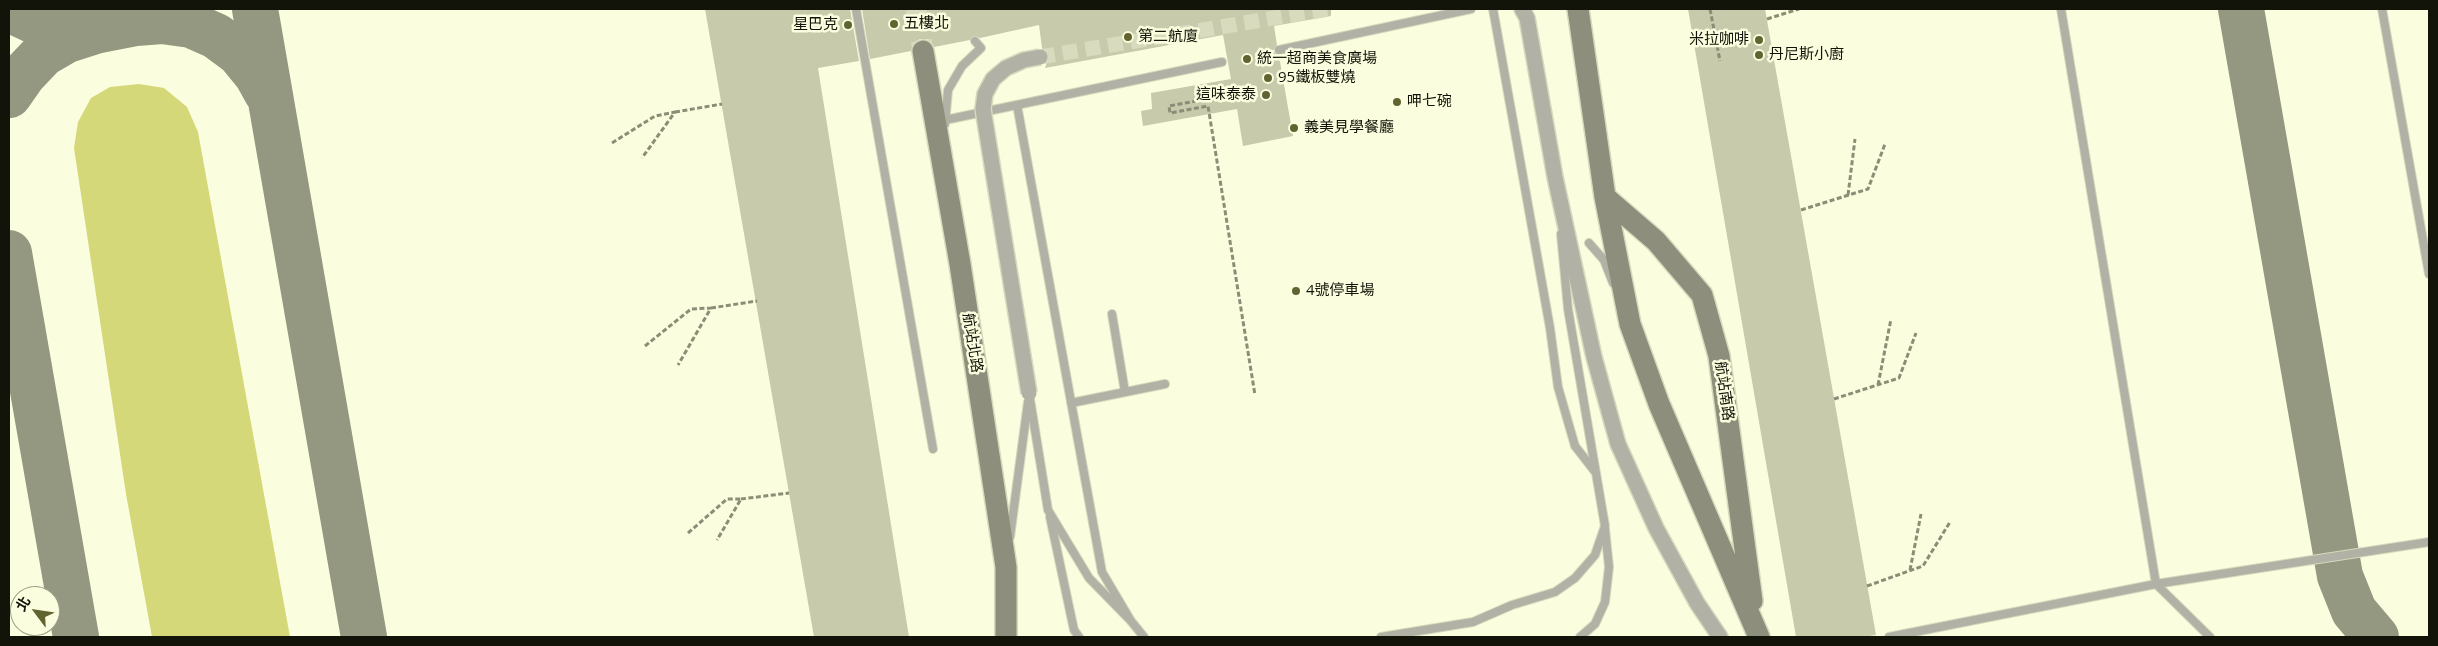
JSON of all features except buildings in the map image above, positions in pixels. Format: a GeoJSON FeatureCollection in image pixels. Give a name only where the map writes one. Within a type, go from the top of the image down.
{"type":"FeatureCollection","features":[{"type":"Feature","properties":{"kind":"street"},"geometry":{"type":"LineString","coordinates":[[1522,9],[1527,18],[1555,177],[1594,357],[1618,444],[1656,528],[1697,603],[1720,637]]}},
{"type":"Feature","properties":{"kind":"street","name":"航站南路"},"geometry":{"type":"LineString","coordinates":[[1574,13],[1583,42],[1605,196],[1630,324],[1659,404],[1757,632]]}},
{"type":"Feature","properties":{"kind":"street","name":"航站北路"},"geometry":{"type":"LineString","coordinates":[[924,51],[960,264],[1006,567],[1006,637]]}},
{"type":"Feature","properties":{"kind":"street"},"geometry":{"type":"LineString","coordinates":[[1029,393],[983,109],[986,94],[993,79],[1006,68],[1024,60],[1040,57]]}},
{"type":"Feature","properties":{"kind":"street","name":"航站南路"},"geometry":{"type":"LineString","coordinates":[[1605,196],[1656,241],[1702,295],[1719,356],[1757,632]]}},
{"type":"Feature","properties":{"kind":"lane"},"geometry":{"type":"LineString","coordinates":[[856,9],[933,448]]}},
{"type":"Feature","properties":{"kind":"lane"},"geometry":{"type":"LineString","coordinates":[[1279,50],[1471,9]]}},
{"type":"Feature","properties":{"kind":"lane"},"geometry":{"type":"LineString","coordinates":[[1492,9],[1548,318],[1558,387],[1575,446],[1597,474]]}},
{"type":"Feature","properties":{"kind":"lane"},"geometry":{"type":"LineString","coordinates":[[2061,9],[2156,584],[2210,637]]}},
{"type":"Feature","properties":{"kind":"lane"},"geometry":{"type":"LineString","coordinates":[[2382,9],[2429,274]]}},
{"type":"Feature","properties":{"kind":"lane"},"geometry":{"type":"LineString","coordinates":[[942,158],[948,90],[962,66],[981,48],[975,41]]}},
{"type":"Feature","properties":{"kind":"lane"},"geometry":{"type":"LineString","coordinates":[[945,120],[1222,62]]}},
{"type":"Feature","properties":{"kind":"lane"},"geometry":{"type":"LineString","coordinates":[[1016,105],[1102,572],[1144,637]]}},
{"type":"Feature","properties":{"kind":"lane"},"geometry":{"type":"LineString","coordinates":[[1555,177],[1568,309],[1597,474],[1609,567],[1605,602],[1594,624],[1580,637]]}},
{"type":"Feature","properties":{"kind":"lane"},"geometry":{"type":"LineString","coordinates":[[1589,243],[1604,260],[1630,324]]}},
{"type":"Feature","properties":{"kind":"lane"},"geometry":{"type":"LineString","coordinates":[[1112,314],[1125,392]]}},
{"type":"Feature","properties":{"kind":"lane"},"geometry":{"type":"LineString","coordinates":[[1071,403],[1166,384]]}},
{"type":"Feature","properties":{"kind":"lane"},"geometry":{"type":"LineString","coordinates":[[1029,393],[1048,510],[1074,630],[1079,637]]}},
{"type":"Feature","properties":{"kind":"lane"},"geometry":{"type":"LineString","coordinates":[[1006,567],[1029,393]]}},
{"type":"Feature","properties":{"kind":"lane"},"geometry":{"type":"LineString","coordinates":[[1048,510],[1089,578],[1132,621]]}},
{"type":"Feature","properties":{"kind":"lane"},"geometry":{"type":"LineString","coordinates":[[1381,637],[1473,622],[1512,605],[1556,592],[1575,578],[1596,555],[1605,526]]}},
{"type":"Feature","properties":{"kind":"lane"},"geometry":{"type":"LineString","coordinates":[[1889,637],[2156,584],[2429,542]]}},
{"type":"Feature","properties":{"kind":"path"},"geometry":{"type":"LineString","coordinates":[[1710,9],[1720,61]]}},
{"type":"Feature","properties":{"kind":"path"},"geometry":{"type":"LineString","coordinates":[[1767,19],[1799,9]]}},
{"type":"Feature","properties":{"kind":"path"},"geometry":{"type":"LineString","coordinates":[[1234,94],[1169,106],[1170,112],[1208,106],[1255,395]]}},
{"type":"Feature","properties":{"kind":"path"},"geometry":{"type":"LineString","coordinates":[[612,143],[655,116],[722,104]]}},
{"type":"Feature","properties":{"kind":"path"},"geometry":{"type":"LineString","coordinates":[[642,158],[675,112]]}},
{"type":"Feature","properties":{"kind":"path"},"geometry":{"type":"LineString","coordinates":[[1848,195],[1855,140]]}},
{"type":"Feature","properties":{"kind":"path"},"geometry":{"type":"LineString","coordinates":[[1801,210],[1868,189],[1885,144]]}},
{"type":"Feature","properties":{"kind":"path"},"geometry":{"type":"LineString","coordinates":[[645,346],[691,310],[757,301]]}},
{"type":"Feature","properties":{"kind":"path"},"geometry":{"type":"LineString","coordinates":[[678,365],[711,308]]}},
{"type":"Feature","properties":{"kind":"path"},"geometry":{"type":"LineString","coordinates":[[1878,385],[1891,319]]}},
{"type":"Feature","properties":{"kind":"path"},"geometry":{"type":"LineString","coordinates":[[1834,399],[1899,378],[1916,333]]}},
{"type":"Feature","properties":{"kind":"path"},"geometry":{"type":"LineString","coordinates":[[688,533],[727,499],[788,493]]}},
{"type":"Feature","properties":{"kind":"path"},"geometry":{"type":"LineString","coordinates":[[717,540],[741,499]]}},
{"type":"Feature","properties":{"kind":"path"},"geometry":{"type":"LineString","coordinates":[[1910,570],[1921,514]]}},
{"type":"Feature","properties":{"kind":"path"},"geometry":{"type":"LineString","coordinates":[[1867,586],[1923,566],[1950,522]]}},
{"type":"Feature","properties":{"kind":"green space"},"geometry":{"type":"Polygon","coordinates":[[[139,84],[164,88],[187,107],[198,132],[290,637],[152,637],[126,494],[74,148],[78,122],[91,98],[110,87],[139,84]]]}},
{"type":"Feature","properties":{"kind":"taxiway"},"geometry":{"type":"LineString","coordinates":[[9,9],[45,26],[95,31]]}},
{"type":"Feature","properties":{"kind":"taxiway"},"geometry":{"type":"LineString","coordinates":[[255,9],[364,637]]}},
{"type":"Feature","properties":{"kind":"taxiway"},"geometry":{"type":"LineString","coordinates":[[2241,9],[2340,576],[2354,611],[2376,637]]}},
{"type":"Feature","properties":{"kind":"taxiway"},"geometry":{"type":"LineString","coordinates":[[9,95],[23,75],[43,54],[67,40],[95,31],[136,23],[162,21],[191,25],[216,36],[239,53],[257,75],[267,93]]}},
{"type":"Feature","properties":{"kind":"taxiway"},"geometry":{"type":"LineString","coordinates":[[9,253],[76,637]]}},
{"type":"Feature","properties":{"kind":"tunnel"},"geometry":{"type":"LineString","coordinates":[[916,9],[923,51]]}},
{"type":"Feature","properties":{"kind":"tunnel"},"geometry":{"type":"LineString","coordinates":[[1040,57],[1328,9]]}},
{"type":"Feature","properties":{"kind":"place","name":"五樓北"},"geometry":{"type":"Point","coordinates":[894,24]}},
{"type":"Feature","properties":{"kind":"place","name":"星巴克"},"geometry":{"type":"Point","coordinates":[848,25]}},
{"type":"Feature","properties":{"kind":"place","name":"第二航廈"},"geometry":{"type":"Point","coordinates":[1128,37]}},
{"type":"Feature","properties":{"kind":"place","name":"米拉咖啡"},"geometry":{"type":"Point","coordinates":[1759,40]}},
{"type":"Feature","properties":{"kind":"place","name":"丹尼斯小廚"},"geometry":{"type":"Point","coordinates":[1759,55]}},
{"type":"Feature","properties":{"kind":"place","name":"統一超商美食廣場"},"geometry":{"type":"Point","coordinates":[1247,59]}},
{"type":"Feature","properties":{"kind":"place","name":"95鐵板雙燒"},"geometry":{"type":"Point","coordinates":[1268,78]}},
{"type":"Feature","properties":{"kind":"place","name":"這味泰泰"},"geometry":{"type":"Point","coordinates":[1266,95]}},
{"type":"Feature","properties":{"kind":"place","name":"呷七碗"},"geometry":{"type":"Point","coordinates":[1397,102]}},
{"type":"Feature","properties":{"kind":"place","name":"義美見學餐廳"},"geometry":{"type":"Point","coordinates":[1294,128]}},
{"type":"Feature","properties":{"kind":"place","name":"4號停車場"},"geometry":{"type":"Point","coordinates":[1296,291]}}]}
